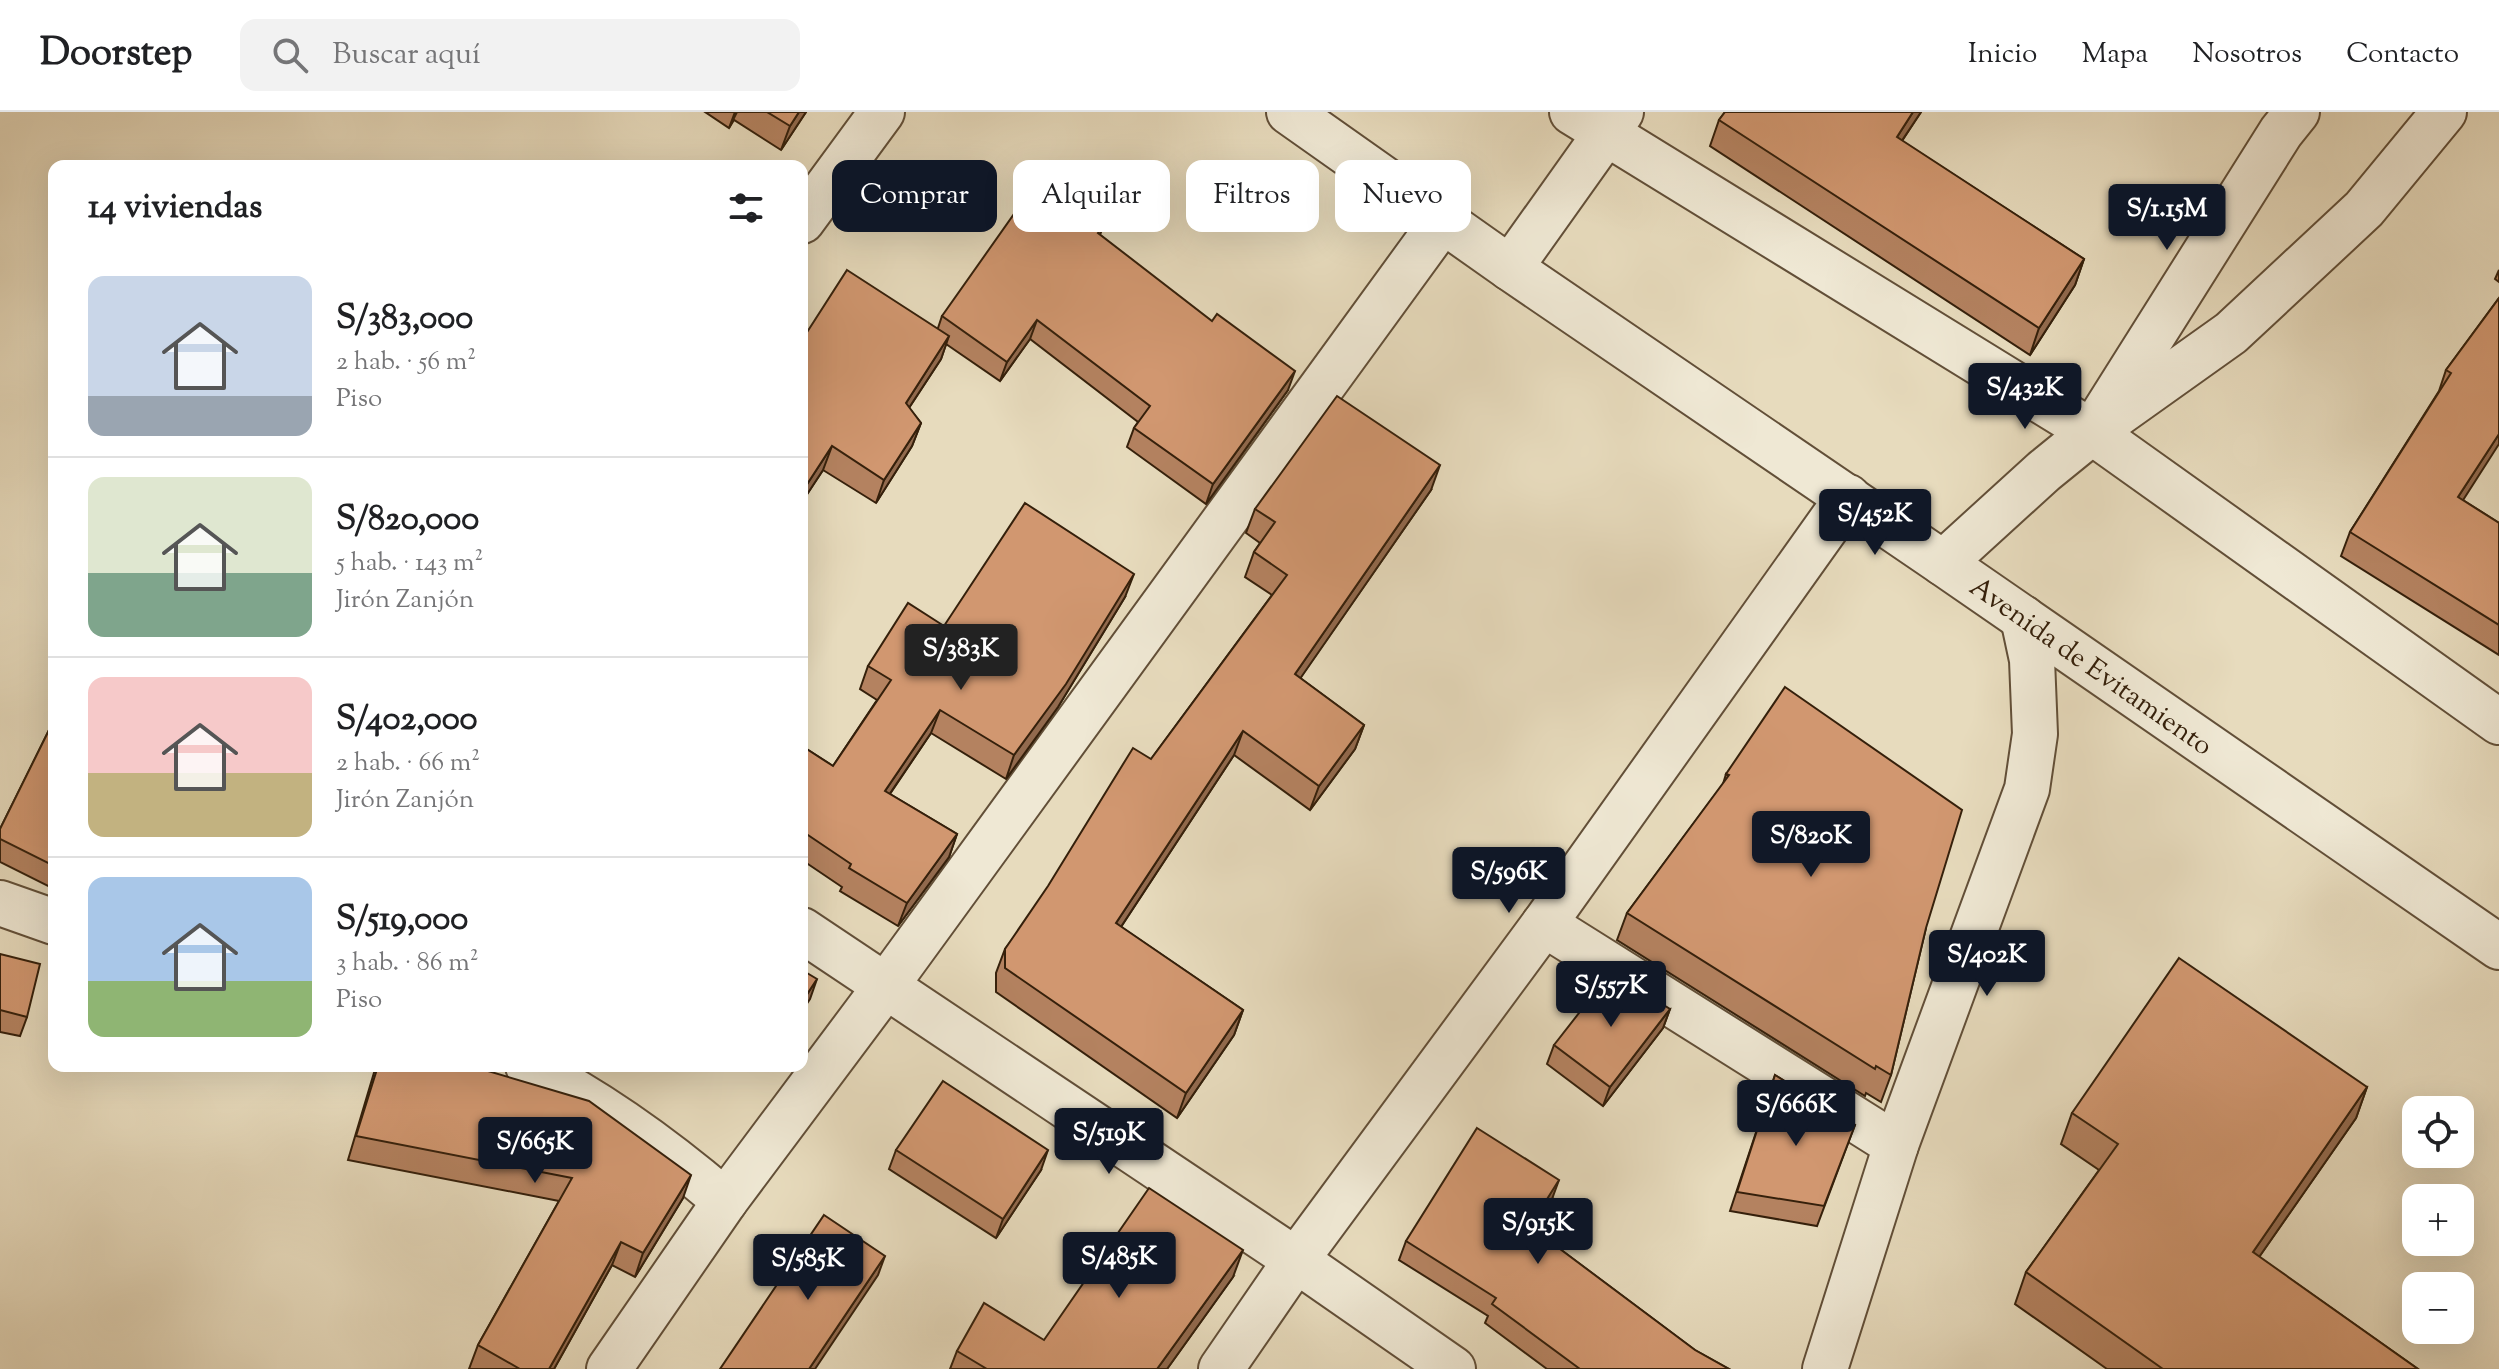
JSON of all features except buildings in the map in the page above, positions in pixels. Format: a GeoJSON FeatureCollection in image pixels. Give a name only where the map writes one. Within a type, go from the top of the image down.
{"type":"FeatureCollection","features":[{"type":"Feature","properties":{"kind":"street"},"geometry":{"type":"LineString","coordinates":[[808,213],[882,112]]}},
{"type":"Feature","properties":{"kind":"street","name":"Avenida de Evitamiento"},"geometry":{"type":"LineString","coordinates":[[1289,112],[1359,160]]}},
{"type":"Feature","properties":{"kind":"street"},"geometry":{"type":"LineString","coordinates":[[2092,432],[2281,132],[2297,112]]}},
{"type":"Feature","properties":{"kind":"street"},"geometry":{"type":"LineString","coordinates":[[1943,563],[2044,471],[2092,432],[2231,333],[2364,209],[2444,112]]}},
{"type":"Feature","properties":{"kind":"street"},"geometry":{"type":"LineString","coordinates":[[1510,268],[1600,120],[2092,432],[2499,722]]}},
{"type":"Feature","properties":{"kind":"street"},"geometry":{"type":"LineString","coordinates":[[609,1369],[725,1201],[885,987],[1435,232]]}},
{"type":"Feature","properties":{"kind":"street","name":"Avenida de Evitamiento"},"geometry":{"type":"LineString","coordinates":[[1462,232],[2499,947]]}},
{"type":"Feature","properties":{"kind":"street"},"geometry":{"type":"LineString","coordinates":[[1221,1369],[1296,1260],[1544,924],[1848,497]]}},
{"type":"Feature","properties":{"kind":"street"},"geometry":{"type":"LineString","coordinates":[[1825,1369],[1896,1145],[2027,789],[2035,734],[2032,660],[2023,618]]}},
{"type":"Feature","properties":{"kind":"street"},"geometry":{"type":"LineString","coordinates":[[0,903],[48,920]]}},
{"type":"Feature","properties":{"kind":"street"},"geometry":{"type":"LineString","coordinates":[[1544,924],[1896,1145]]}},
{"type":"Feature","properties":{"kind":"street"},"geometry":{"type":"LineString","coordinates":[[808,934],[1296,1260],[1453,1369]]}},
{"type":"Feature","properties":{"kind":"street"},"geometry":{"type":"LineString","coordinates":[[540,1072],[572,1088],[670,1155],[725,1201]]}}]}
